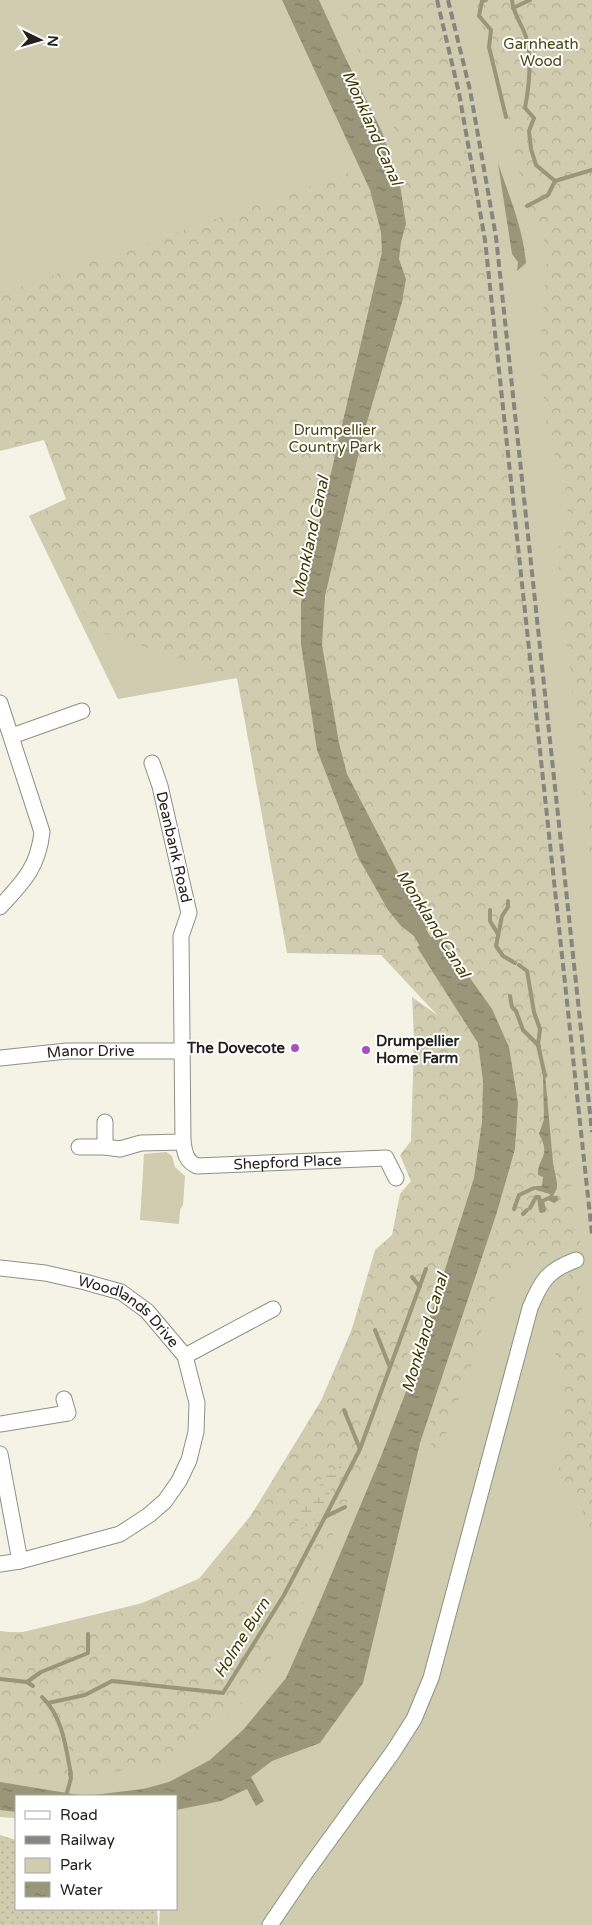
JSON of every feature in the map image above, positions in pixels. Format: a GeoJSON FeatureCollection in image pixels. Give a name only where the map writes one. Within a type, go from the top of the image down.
{"type":"FeatureCollection","features":[{"type":"Feature","properties":{"kind":"street"},"geometry":{"type":"LineString","coordinates":[[0,703],[42,832],[40,845],[28,876],[0,907]]}},
{"type":"Feature","properties":{"kind":"street"},"geometry":{"type":"LineString","coordinates":[[12,736],[82,711]]}},
{"type":"Feature","properties":{"kind":"street","name":"Deanbank Road"},"geometry":{"type":"LineString","coordinates":[[152,763],[160,786],[189,913],[181,936],[182,1051]]}},
{"type":"Feature","properties":{"kind":"street","name":"Manor Drive"},"geometry":{"type":"LineString","coordinates":[[0,1058],[67,1051],[182,1051]]}},
{"type":"Feature","properties":{"kind":"street","name":"Shepford Place"},"geometry":{"type":"LineString","coordinates":[[182,1051],[183,1142],[185,1156],[190,1163],[197,1166],[386,1158],[396,1178]]}},
{"type":"Feature","properties":{"kind":"street"},"geometry":{"type":"LineString","coordinates":[[105,1122],[105,1147]]}},
{"type":"Feature","properties":{"kind":"street"},"geometry":{"type":"LineString","coordinates":[[79,1147],[105,1147],[120,1150],[141,1143],[183,1142]]}},
{"type":"Feature","properties":{"kind":"street"},"geometry":{"type":"LineString","coordinates":[[270,1925],[393,1752],[414,1719],[431,1678],[530,1308],[544,1279],[554,1270],[576,1260]]}},
{"type":"Feature","properties":{"kind":"street","name":"Woodlands Drive"},"geometry":{"type":"LineString","coordinates":[[0,1268],[46,1273],[121,1292],[147,1311],[185,1356],[197,1403],[196,1432],[189,1460],[179,1481],[165,1501],[149,1515],[120,1534],[20,1561],[0,1564]]}},
{"type":"Feature","properties":{"kind":"street"},"geometry":{"type":"LineString","coordinates":[[185,1356],[273,1309]]}},
{"type":"Feature","properties":{"kind":"street"},"geometry":{"type":"LineString","coordinates":[[0,1424],[67,1412]]}},
{"type":"Feature","properties":{"kind":"street"},"geometry":{"type":"LineString","coordinates":[[0,1454],[20,1561]]}},
{"type":"Feature","properties":{"kind":"green space","name":"Drumpellier Country Park"},"geometry":{"type":"Polygon","coordinates":[[[0,0],[592,0],[592,1925],[159,1925],[160,1910],[178,1910],[178,1795],[15,1795],[15,1818],[0,1817],[0,1631],[19,1633],[188,1592],[294,1463],[385,1253],[433,1253],[440,1018],[381,955],[287,953],[237,678],[118,699],[29,516],[66,499],[44,440],[0,451],[0,0]]]}},
{"type":"Feature","properties":{"kind":"green space"},"geometry":{"type":"Polygon","coordinates":[[[335,0],[433,0],[455,92],[481,228],[493,357],[522,597],[548,868],[558,1013],[569,1122],[569,1173],[579,1240],[585,1247],[555,1250],[504,1276],[484,1323],[468,1376],[437,1457],[426,1434],[498,1224],[512,1174],[520,1113],[518,1086],[494,991],[454,955],[490,1126],[470,1178],[430,1305],[421,1319],[362,1468],[302,1605],[249,1697],[179,1756],[150,1767],[71,1778],[0,1772],[0,1632],[72,1633],[217,1571],[322,1399],[351,1332],[375,1250],[392,1235],[400,1194],[411,1181],[400,1155],[411,1141],[414,1037],[412,997],[440,1017],[382,954],[288,952],[238,679],[93,629],[33,516],[68,501],[44,437],[0,450],[0,294],[406,153],[335,0]]]}},
{"type":"Feature","properties":{"kind":"green space","name":"Garnheath Wood"},"geometry":{"type":"Polygon","coordinates":[[[474,0],[592,0],[592,873],[557,552],[569,525],[565,485],[547,430],[540,355],[548,247],[530,217],[489,47],[474,0]]]}},
{"type":"Feature","properties":{"kind":"green space"},"geometry":{"type":"Polygon","coordinates":[[[166,1152],[172,1156],[175,1167],[185,1176],[183,1205],[180,1210],[179,1224],[140,1220],[144,1154],[166,1152]]]}},
{"type":"Feature","properties":{"kind":"green space"},"geometry":{"type":"Polygon","coordinates":[[[570,1273],[579,1274],[592,1431],[592,1535],[581,1507],[558,1481],[563,1421],[563,1384],[556,1359],[551,1313],[570,1273]]]}},
{"type":"Feature","properties":{"kind":"green space"},"geometry":{"type":"Polygon","coordinates":[[[326,1465],[330,1469],[331,1476],[341,1465],[342,1471],[313,1523],[304,1527],[300,1534],[294,1520],[299,1505],[318,1491],[326,1465]]]}},
{"type":"Feature","properties":{"kind":"green space"},"geometry":{"type":"Polygon","coordinates":[[[0,1835],[15,1840],[15,1910],[157,1910],[158,1925],[0,1925],[0,1835]]]}},
{"type":"Feature","properties":{"kind":"water"},"geometry":{"type":"Polygon","coordinates":[[[282,0],[319,0],[382,132],[400,185],[406,224],[399,259],[406,279],[402,302],[362,439],[325,596],[322,645],[339,743],[347,774],[404,884],[433,924],[414,936],[401,926],[388,910],[358,857],[317,750],[301,644],[301,603],[382,252],[381,232],[370,190],[282,0]]]}},
{"type":"Feature","properties":{"kind":"water"},"geometry":{"type":"Polygon","coordinates":[[[498,163],[522,237],[526,263],[517,271],[518,262],[512,254],[498,163]]]}},
{"type":"Feature","properties":{"kind":"water"},"geometry":{"type":"Polygon","coordinates":[[[438,933],[492,1009],[509,1047],[518,1103],[515,1149],[497,1212],[420,1443],[363,1683],[320,1743],[272,1761],[251,1777],[264,1801],[256,1806],[247,1789],[221,1801],[178,1810],[178,1795],[93,1795],[143,1789],[169,1782],[210,1760],[243,1730],[286,1678],[380,1459],[407,1389],[474,1178],[482,1122],[483,1081],[478,1043],[417,947],[438,933]]]}},
{"type":"Feature","properties":{"kind":"water"},"geometry":{"type":"Polygon","coordinates":[[[545,1074],[553,1163],[557,1183],[553,1196],[557,1196],[559,1200],[554,1203],[548,1200],[550,1194],[534,1188],[542,1186],[543,1177],[538,1175],[538,1169],[544,1153],[543,1142],[539,1134],[544,1119],[543,1076],[545,1074]]]}},
{"type":"Feature","properties":{"kind":"water"},"geometry":{"type":"Polygon","coordinates":[[[0,1782],[79,1795],[15,1795],[15,1812],[0,1810],[0,1782]]]}},
{"type":"Feature","properties":{"kind":"waterway"},"geometry":{"type":"LineString","coordinates":[[486,0],[482,1],[479,16],[491,30],[489,47],[506,117]]}},
{"type":"Feature","properties":{"kind":"waterway"},"geometry":{"type":"LineString","coordinates":[[512,0],[528,45],[529,72],[525,108],[534,118],[529,131],[531,149],[536,165],[555,181],[548,195],[527,206]]}},
{"type":"Feature","properties":{"kind":"waterway"},"geometry":{"type":"LineString","coordinates":[[513,8],[530,0]]}},
{"type":"Feature","properties":{"kind":"waterway"},"geometry":{"type":"LineString","coordinates":[[555,181],[592,170]]}},
{"type":"Feature","properties":{"kind":"waterway"},"geometry":{"type":"LineString","coordinates":[[508,901],[508,907],[502,916],[496,946],[503,956],[515,963]]}},
{"type":"Feature","properties":{"kind":"waterway"},"geometry":{"type":"LineString","coordinates":[[490,910],[490,921],[498,934]]}},
{"type":"Feature","properties":{"kind":"waterway","name":"Monkland Canal"},"geometry":{"type":"LineString","coordinates":[[410,916],[434,956]]}},
{"type":"Feature","properties":{"kind":"waterway"},"geometry":{"type":"LineString","coordinates":[[519,965],[527,971],[534,1012],[540,1029],[538,1045],[545,1076]]}},
{"type":"Feature","properties":{"kind":"waterway"},"geometry":{"type":"LineString","coordinates":[[510,996],[512,1007],[516,1011],[523,1030],[539,1046]]}},
{"type":"Feature","properties":{"kind":"waterway"},"geometry":{"type":"LineString","coordinates":[[514,1209],[519,1195],[534,1188]]}},
{"type":"Feature","properties":{"kind":"waterway"},"geometry":{"type":"LineString","coordinates":[[530,1208],[536,1197],[539,1197],[541,1211],[544,1210],[542,1201],[549,1198]]}},
{"type":"Feature","properties":{"kind":"waterway"},"geometry":{"type":"LineString","coordinates":[[523,1214],[527,1210]]}},
{"type":"Feature","properties":{"kind":"waterway","name":"Holme Burn"},"geometry":{"type":"LineString","coordinates":[[325,1517],[360,1449],[426,1269]]}},
{"type":"Feature","properties":{"kind":"waterway"},"geometry":{"type":"LineString","coordinates":[[412,1277],[420,1287]]}},
{"type":"Feature","properties":{"kind":"waterway"},"geometry":{"type":"LineString","coordinates":[[375,1330],[389,1365]]}},
{"type":"Feature","properties":{"kind":"waterway"},"geometry":{"type":"LineString","coordinates":[[344,1410],[360,1449]]}},
{"type":"Feature","properties":{"kind":"waterway","name":"Holme Burn"},"geometry":{"type":"LineString","coordinates":[[48,1703],[85,1695],[112,1681],[223,1693],[284,1595],[325,1517],[345,1507]]}},
{"type":"Feature","properties":{"kind":"waterway"},"geometry":{"type":"LineString","coordinates":[[27,1682],[41,1672],[88,1653],[88,1634]]}},
{"type":"Feature","properties":{"kind":"waterway"},"geometry":{"type":"LineString","coordinates":[[0,1679],[27,1682],[33,1686]]}},
{"type":"Feature","properties":{"kind":"waterway"},"geometry":{"type":"LineString","coordinates":[[42,1697],[55,1714],[59,1723],[71,1775]]}},
{"type":"Feature","properties":{"kind":"waterway"},"geometry":{"type":"LineString","coordinates":[[66,1795],[71,1778],[70,1774]]}},
{"type":"Feature","properties":{"kind":"railway"},"geometry":{"type":"LineString","coordinates":[[437,0],[459,93],[485,240],[592,1234]]}},
{"type":"Feature","properties":{"kind":"railway"},"geometry":{"type":"LineString","coordinates":[[448,0],[470,90],[496,237],[592,1132]]}},
{"type":"Feature","properties":{"kind":"place","name":"The Dovecote"},"geometry":{"type":"Point","coordinates":[295,1048]}},
{"type":"Feature","properties":{"kind":"place","name":"Drumpellier Home Farm"},"geometry":{"type":"Point","coordinates":[366,1050]}}]}
